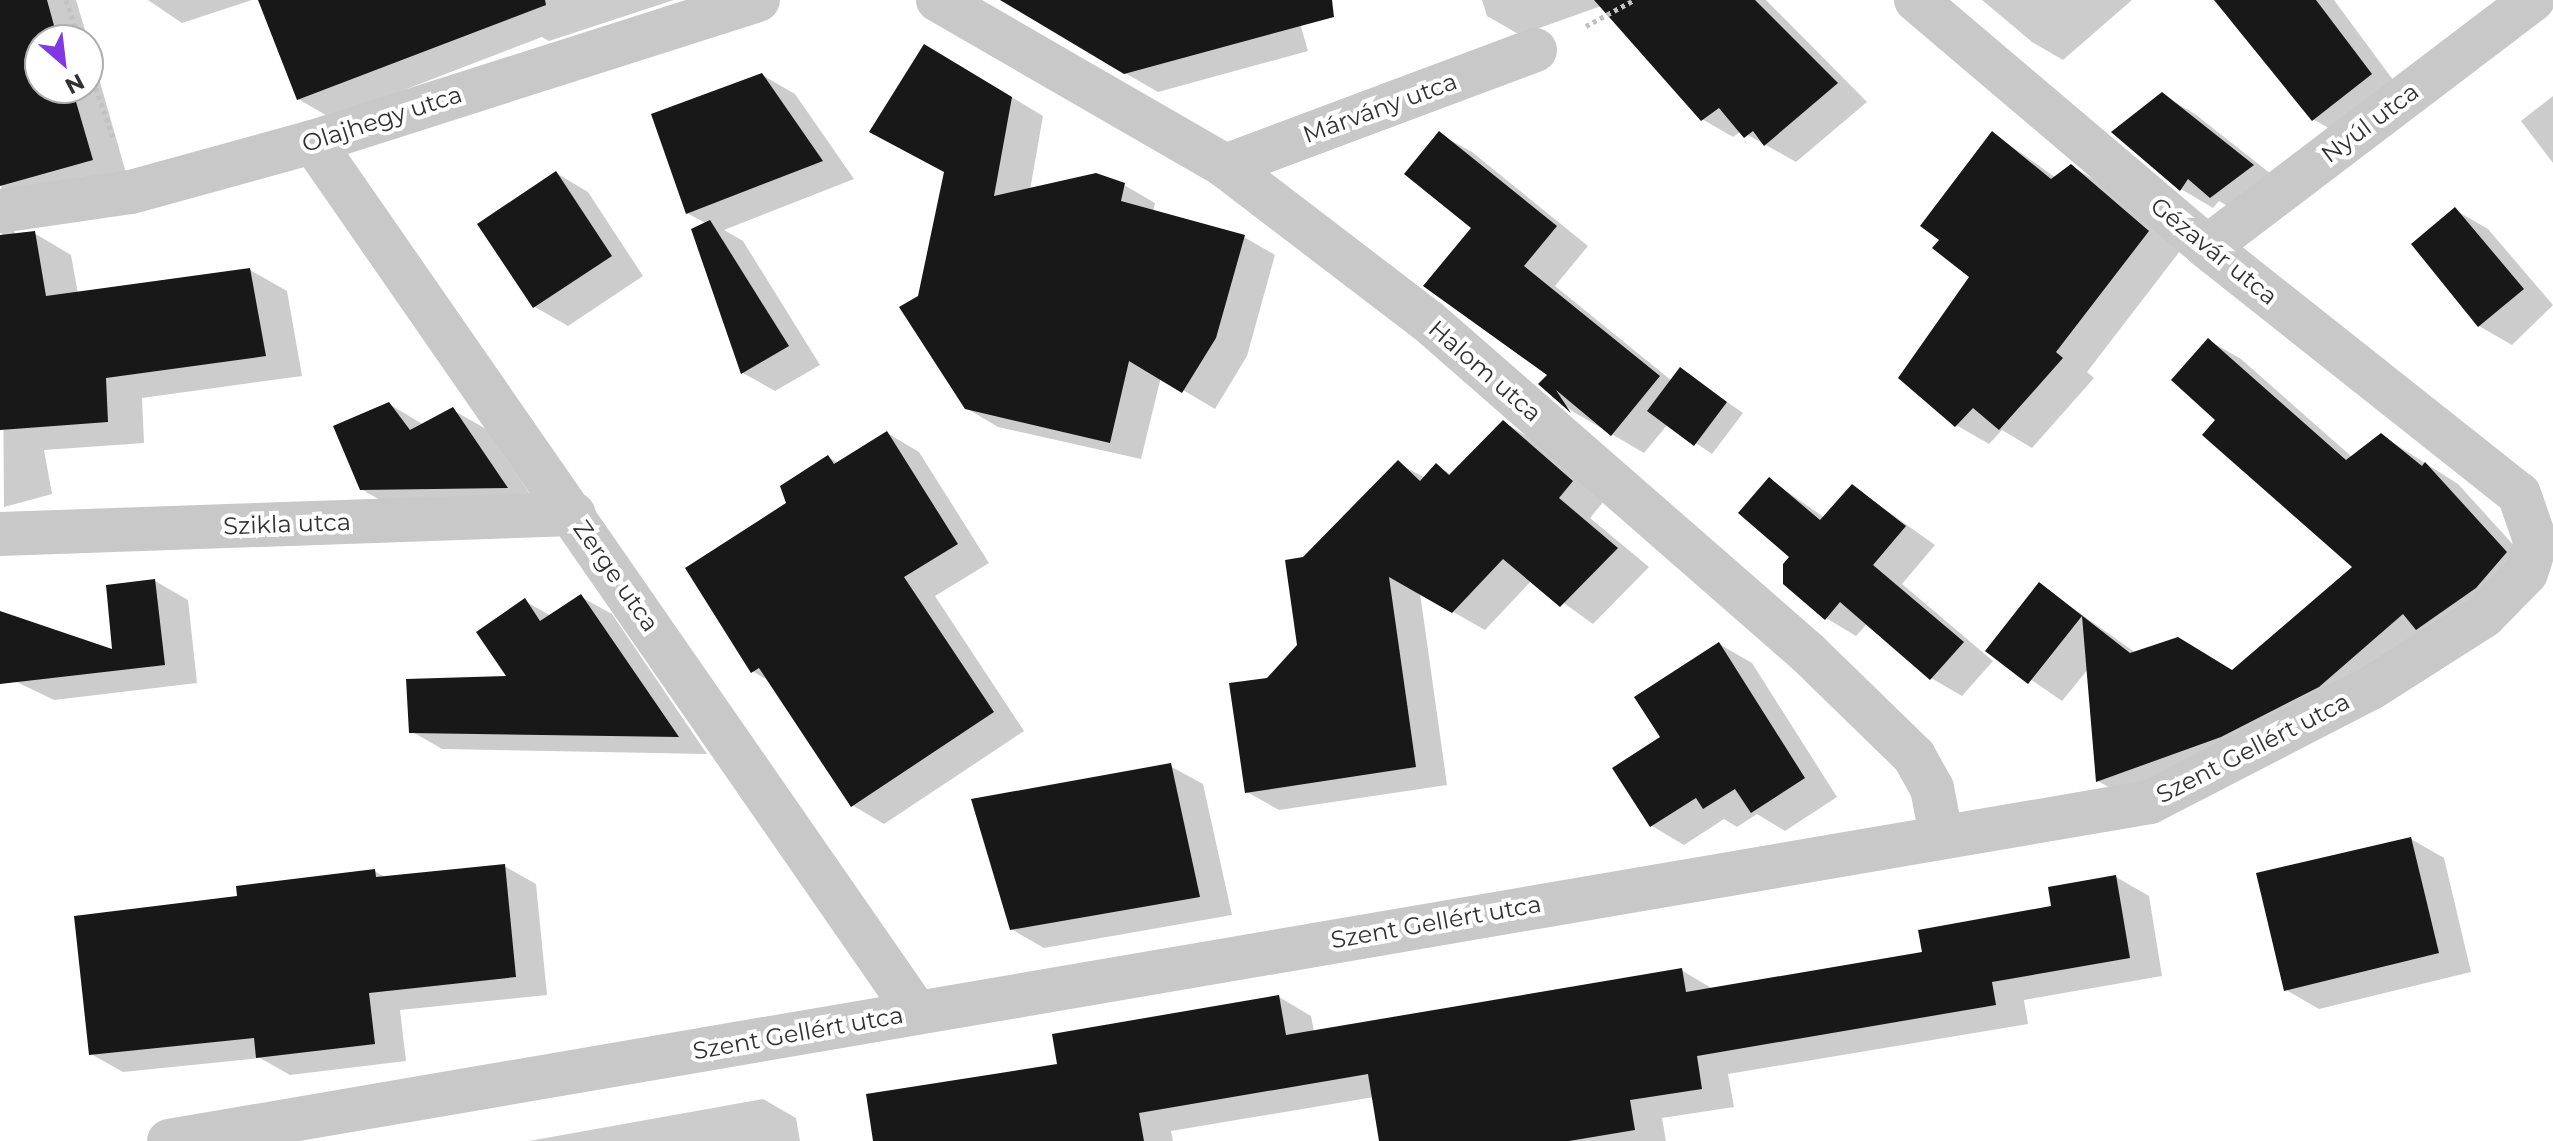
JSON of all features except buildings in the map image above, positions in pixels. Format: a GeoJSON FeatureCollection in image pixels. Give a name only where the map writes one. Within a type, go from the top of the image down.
{"type":"FeatureCollection","features":[{"type":"Feature","properties":{"kind":"street","name":"Olajhegy utca"},"geometry":{"type":"LineString","coordinates":[[0,211],[131,192],[313,142],[683,11],[758,0]]}},
{"type":"Feature","properties":{"kind":"street","name":"Halom utca"},"geometry":{"type":"LineString","coordinates":[[938,0],[1225,166],[1428,321],[1808,653],[1914,756],[1932,788],[1941,835]]}},
{"type":"Feature","properties":{"kind":"street","name":"Gézavár utca"},"geometry":{"type":"LineString","coordinates":[[1916,0],[2207,247],[2536,489]]}},
{"type":"Feature","properties":{"kind":"street","name":"Nyúl utca"},"geometry":{"type":"LineString","coordinates":[[2207,247],[2533,0]]}},
{"type":"Feature","properties":{"kind":"street","name":"Márvány utca"},"geometry":{"type":"LineString","coordinates":[[1225,166],[1535,50]]}},
{"type":"Feature","properties":{"kind":"street","name":"Zerge utca"},"geometry":{"type":"LineString","coordinates":[[313,142],[574,514],[916,1012]]}},
{"type":"Feature","properties":{"kind":"street","name":"Szent Gellért utca"},"geometry":{"type":"LineString","coordinates":[[169,1141],[1941,835],[2150,802],[2371,688],[2484,616],[2526,573],[2536,543],[2536,489]]}},
{"type":"Feature","properties":{"kind":"street","name":"Szikla utca"},"geometry":{"type":"LineString","coordinates":[[0,534],[574,514]]}},
{"type":"Feature","properties":{"kind":"path"},"geometry":{"type":"LineString","coordinates":[[66,0],[74,24]]}},
{"type":"Feature","properties":{"kind":"path"},"geometry":{"type":"LineString","coordinates":[[101,104],[131,192]]}}]}
